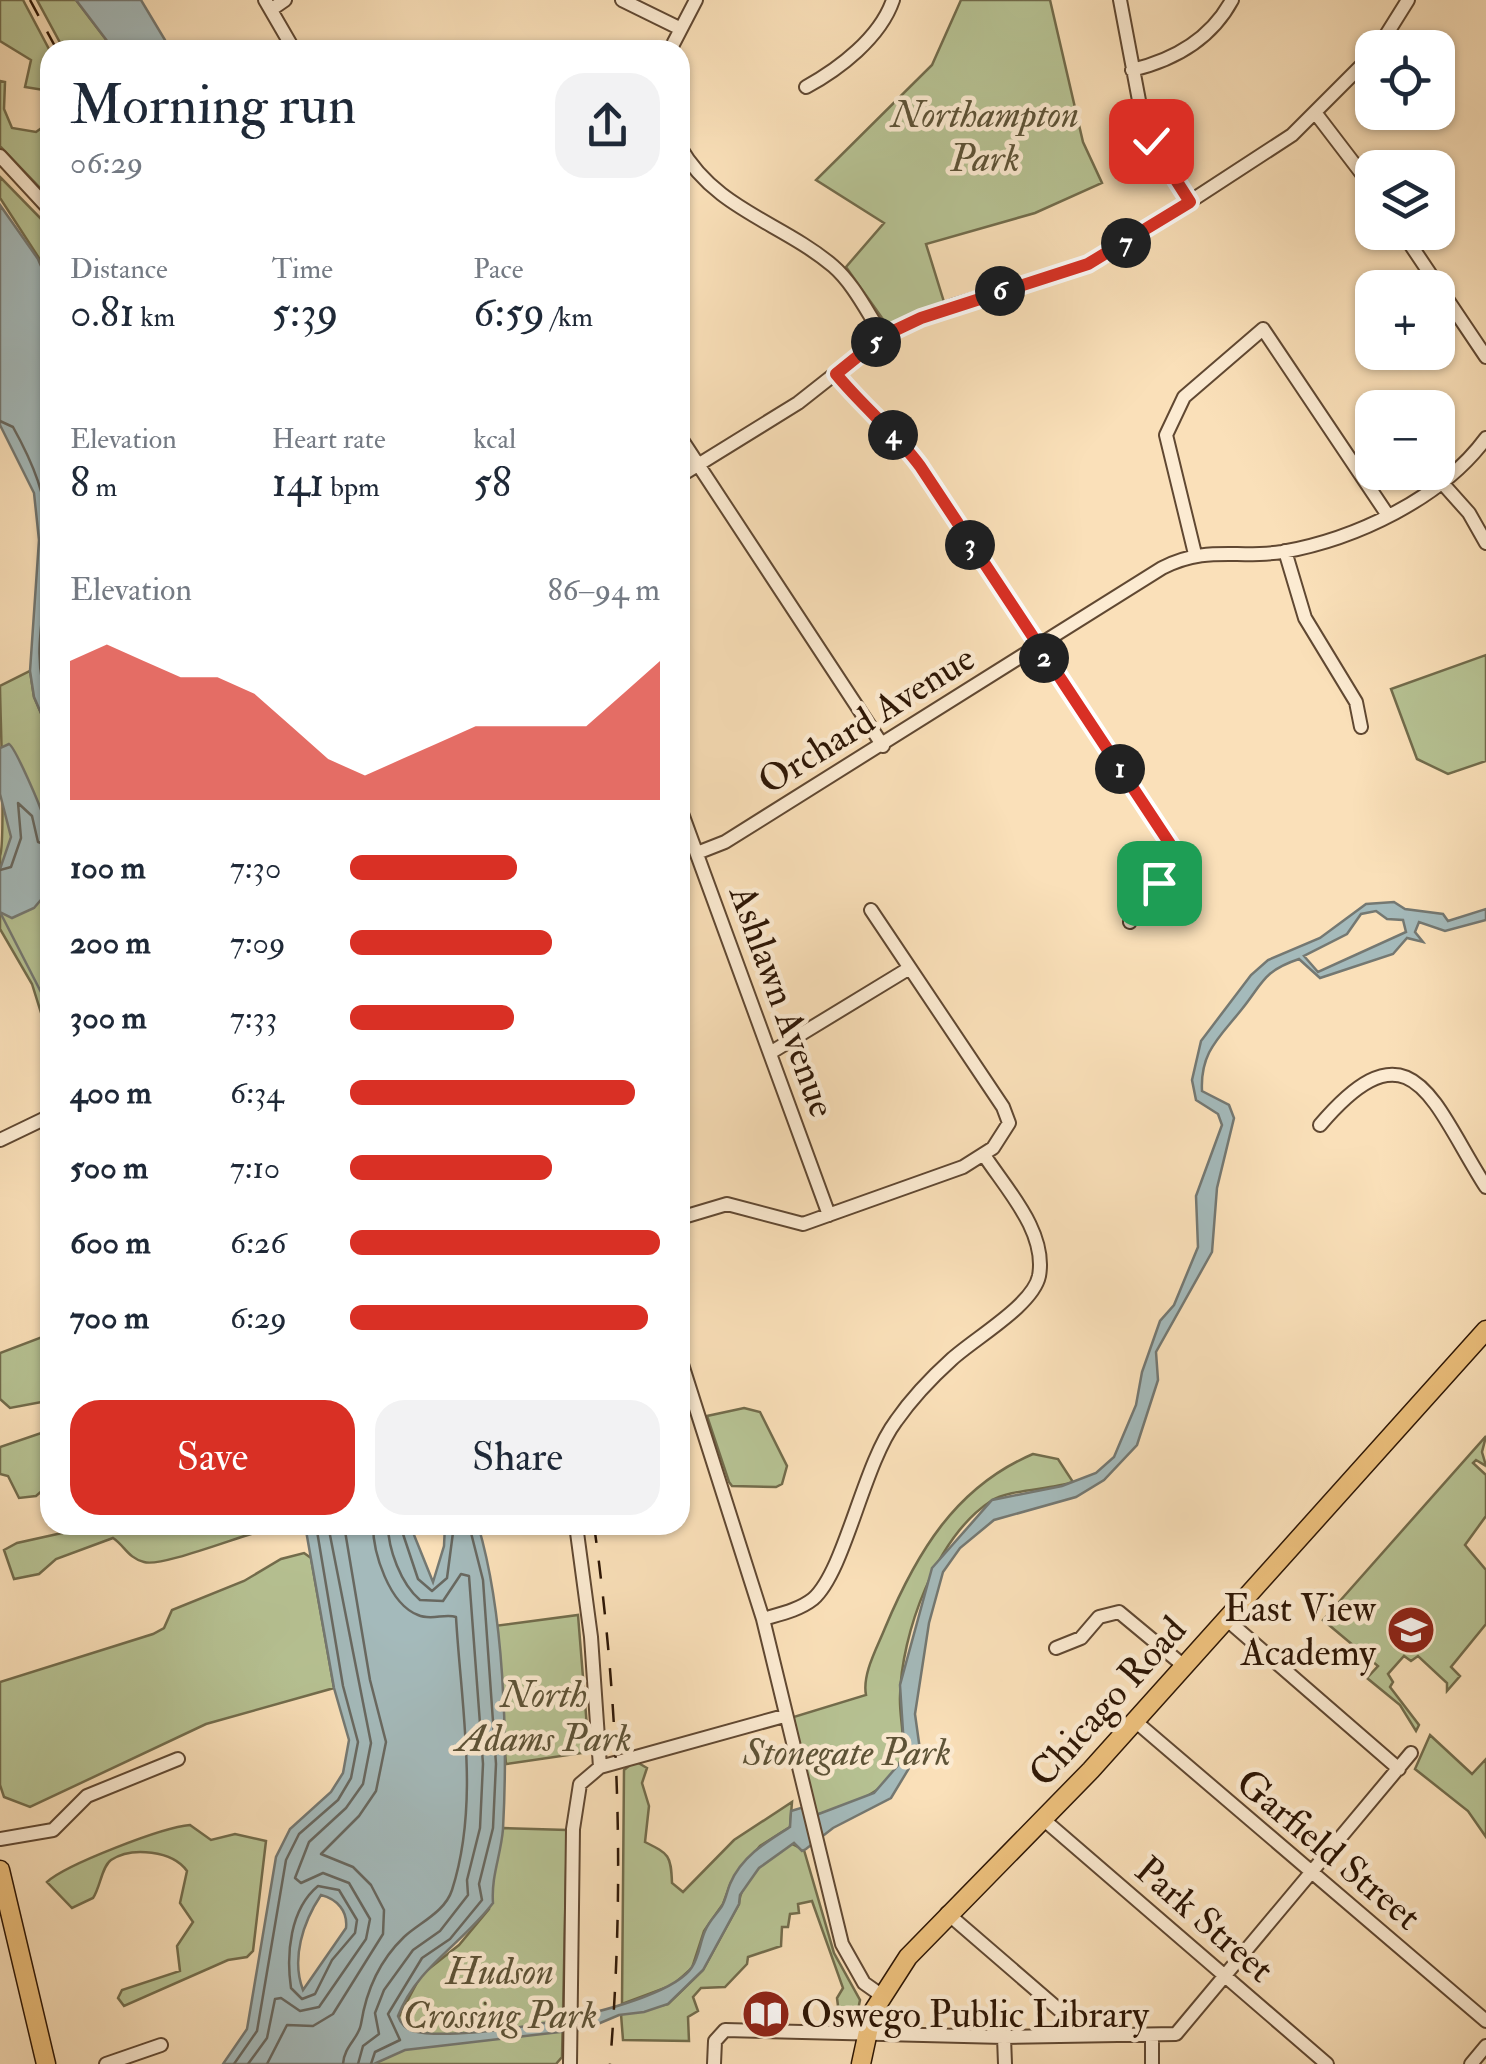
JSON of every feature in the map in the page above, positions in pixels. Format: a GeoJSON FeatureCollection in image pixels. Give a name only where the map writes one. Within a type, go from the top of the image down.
{"type":"FeatureCollection","features":[{"type":"Feature","properties":{"kind":"main road","name":"Chicago Road"},"geometry":{"type":"LineString","coordinates":[[861,2064],[865,2031],[880,1995],[947,1913],[1135,1722],[1486,1330]]}},
{"type":"Feature","properties":{"kind":"main road"},"geometry":{"type":"LineString","coordinates":[[0,1870],[5,1934],[46,2064]]}},
{"type":"Feature","properties":{"kind":"street"},"geometry":{"type":"LineString","coordinates":[[285,0],[268,4],[288,40]]}},
{"type":"Feature","properties":{"kind":"street"},"geometry":{"type":"LineString","coordinates":[[622,0],[679,28]]}},
{"type":"Feature","properties":{"kind":"street"},"geometry":{"type":"LineString","coordinates":[[674,40],[696,0]]}},
{"type":"Feature","properties":{"kind":"street"},"geometry":{"type":"LineString","coordinates":[[806,88],[837,70],[872,33],[893,0]]}},
{"type":"Feature","properties":{"kind":"street"},"geometry":{"type":"LineString","coordinates":[[1120,0],[1144,127],[1190,202]]}},
{"type":"Feature","properties":{"kind":"street"},"geometry":{"type":"LineString","coordinates":[[1132,70],[1165,60],[1193,45],[1232,0]]}},
{"type":"Feature","properties":{"kind":"street"},"geometry":{"type":"LineString","coordinates":[[1389,30],[1408,0]]}},
{"type":"Feature","properties":{"kind":"street"},"geometry":{"type":"LineString","coordinates":[[690,470],[836,374],[883,336],[952,306],[1088,264],[1190,202],[1317,115],[1355,74]]}},
{"type":"Feature","properties":{"kind":"street"},"geometry":{"type":"LineString","coordinates":[[1317,115],[1355,165]]}},
{"type":"Feature","properties":{"kind":"street"},"geometry":{"type":"LineString","coordinates":[[0,156],[40,199]]}},
{"type":"Feature","properties":{"kind":"street"},"geometry":{"type":"LineString","coordinates":[[690,162],[706,185],[723,200],[834,267],[883,336]]}},
{"type":"Feature","properties":{"kind":"street"},"geometry":{"type":"LineString","coordinates":[[1414,250],[1486,357]]}},
{"type":"Feature","properties":{"kind":"street"},"geometry":{"type":"LineString","coordinates":[[1195,554],[1166,435],[1184,397],[1263,330],[1387,514]]}},
{"type":"Feature","properties":{"kind":"street"},"geometry":{"type":"LineString","coordinates":[[836,374],[867,412],[902,442],[1174,850],[1170,870],[1143,897],[1130,922]]}},
{"type":"Feature","properties":{"kind":"street","name":"Orchard Avenue"},"geometry":{"type":"LineString","coordinates":[[1455,473],[1486,438]]}},
{"type":"Feature","properties":{"kind":"street"},"geometry":{"type":"LineString","coordinates":[[690,453],[883,746]]}},
{"type":"Feature","properties":{"kind":"street","name":"Orchard Avenue"},"geometry":{"type":"LineString","coordinates":[[697,852],[724,842],[883,746],[1144,578],[1195,554],[1284,551],[1387,514],[1434,490]]}},
{"type":"Feature","properties":{"kind":"street"},"geometry":{"type":"LineString","coordinates":[[1448,490],[1469,513],[1486,543]]}},
{"type":"Feature","properties":{"kind":"street"},"geometry":{"type":"LineString","coordinates":[[1284,551],[1304,618],[1356,702],[1361,727]]}},
{"type":"Feature","properties":{"kind":"street","name":"Ashlawn Avenue"},"geometry":{"type":"LineString","coordinates":[[690,834],[829,1216]]}},
{"type":"Feature","properties":{"kind":"street"},"geometry":{"type":"LineString","coordinates":[[690,1215],[727,1204],[792,1223],[829,1216],[963,1167],[984,1155],[1008,1131],[1007,1115],[871,910]]}},
{"type":"Feature","properties":{"kind":"street"},"geometry":{"type":"LineString","coordinates":[[770,1052],[908,969]]}},
{"type":"Feature","properties":{"kind":"street"},"geometry":{"type":"LineString","coordinates":[[1320,1124],[1353,1088],[1375,1074],[1398,1072],[1418,1082],[1486,1186]]}},
{"type":"Feature","properties":{"kind":"street"},"geometry":{"type":"LineString","coordinates":[[0,1140],[40,1121]]}},
{"type":"Feature","properties":{"kind":"street"},"geometry":{"type":"LineString","coordinates":[[764,1619],[812,1599],[828,1580],[872,1461],[894,1423],[923,1386],[1026,1300],[1038,1282],[1042,1253],[1028,1221],[984,1155]]}},
{"type":"Feature","properties":{"kind":"street"},"geometry":{"type":"LineString","coordinates":[[690,1389],[764,1619],[802,1794],[842,1944],[864,1983],[880,1995]]}},
{"type":"Feature","properties":{"kind":"street"},"geometry":{"type":"LineString","coordinates":[[577,1535],[591,1637],[600,1767]]}},
{"type":"Feature","properties":{"kind":"street"},"geometry":{"type":"LineString","coordinates":[[1056,1648],[1080,1638],[1099,1617],[1120,1612],[1184,1666]]}},
{"type":"Feature","properties":{"kind":"street"},"geometry":{"type":"LineString","coordinates":[[1226,1619],[1399,1769]]}},
{"type":"Feature","properties":{"kind":"street"},"geometry":{"type":"LineString","coordinates":[[570,2064],[574,1800],[580,1784],[600,1767],[784,1716]]}},
{"type":"Feature","properties":{"kind":"street","name":"Garfield Street"},"geometry":{"type":"LineString","coordinates":[[1135,1722],[1486,2021]]}},
{"type":"Feature","properties":{"kind":"street"},"geometry":{"type":"LineString","coordinates":[[714,2064],[720,2033],[865,2031],[1152,2037],[1176,2034],[1411,1754]]}},
{"type":"Feature","properties":{"kind":"street"},"geometry":{"type":"LineString","coordinates":[[0,1839],[53,1830],[87,1796],[178,1758]]}},
{"type":"Feature","properties":{"kind":"street","name":"Park Street"},"geometry":{"type":"LineString","coordinates":[[1043,1819],[1327,2064]]}},
{"type":"Feature","properties":{"kind":"street"},"geometry":{"type":"LineString","coordinates":[[947,1913],[1064,2014],[1072,2036]]}},
{"type":"Feature","properties":{"kind":"street"},"geometry":{"type":"LineString","coordinates":[[1004,2036],[1005,2064]]}},
{"type":"Feature","properties":{"kind":"street"},"geometry":{"type":"LineString","coordinates":[[1152,2037],[1152,2064]]}},
{"type":"Feature","properties":{"kind":"street"},"geometry":{"type":"LineString","coordinates":[[106,2064],[160,2046]]}},
{"type":"Feature","properties":{"kind":"street"},"geometry":{"type":"LineString","coordinates":[[1471,2064],[1486,2046]]}},
{"type":"Feature","properties":{"kind":"green space"},"geometry":{"type":"Polygon","coordinates":[[[0,0],[23,0],[44,40],[40,40],[40,89],[25,87],[31,60],[0,41],[0,0]]]}},
{"type":"Feature","properties":{"kind":"green space"},"geometry":{"type":"Polygon","coordinates":[[[37,0],[76,0],[106,40],[59,40],[37,0]]]}},
{"type":"Feature","properties":{"kind":"green space","name":"Northampton Park"},"geometry":{"type":"Polygon","coordinates":[[[961,0],[1050,0],[1083,142],[1102,183],[1035,213],[926,244],[944,302],[887,325],[846,267],[884,223],[816,180],[932,65],[961,0]]]}},
{"type":"Feature","properties":{"kind":"green space"},"geometry":{"type":"Polygon","coordinates":[[[0,81],[5,82],[4,109],[12,128],[36,132],[40,129],[40,188],[0,146],[0,81]]]}},
{"type":"Feature","properties":{"kind":"green space"},"geometry":{"type":"Polygon","coordinates":[[[0,177],[40,218],[40,260],[0,198],[0,177]]]}},
{"type":"Feature","properties":{"kind":"green space"},"geometry":{"type":"Polygon","coordinates":[[[1486,655],[1486,761],[1448,774],[1417,759],[1391,689],[1486,655]]]}},
{"type":"Feature","properties":{"kind":"green space"},"geometry":{"type":"Polygon","coordinates":[[[30,671],[40,711],[40,1010],[32,984],[0,929],[0,686],[30,671]]]}},
{"type":"Feature","properties":{"kind":"green space"},"geometry":{"type":"Polygon","coordinates":[[[40,1338],[40,1402],[10,1408],[0,1399],[0,1353],[40,1338]]]}},
{"type":"Feature","properties":{"kind":"green space"},"geometry":{"type":"Polygon","coordinates":[[[744,1408],[760,1412],[787,1466],[782,1484],[776,1487],[732,1486],[729,1482],[707,1416],[744,1408]]]}},
{"type":"Feature","properties":{"kind":"green space"},"geometry":{"type":"Polygon","coordinates":[[[40,1433],[40,1493],[36,1496],[19,1498],[8,1476],[0,1474],[0,1447],[40,1433]]]}},
{"type":"Feature","properties":{"kind":"green space","name":"East View Academy"},"geometry":{"type":"Polygon","coordinates":[[[1486,1436],[1482,1452],[1486,1466],[1476,1460],[1473,1463],[1486,1475],[1486,1516],[1465,1545],[1486,1570],[1486,1624],[1451,1667],[1460,1676],[1447,1691],[1447,1683],[1418,1656],[1411,1661],[1404,1656],[1388,1674],[1393,1682],[1390,1687],[1419,1725],[1416,1731],[1400,1705],[1367,1678],[1378,1666],[1323,1620],[1486,1436]]]}},
{"type":"Feature","properties":{"kind":"green space","name":"Stonegate Park"},"geometry":{"type":"Polygon","coordinates":[[[1033,1454],[1058,1459],[1073,1482],[999,1497],[971,1517],[954,1538],[925,1589],[907,1645],[900,1697],[903,1745],[895,1772],[870,1795],[816,1815],[787,1719],[866,1695],[866,1678],[874,1652],[925,1549],[960,1504],[981,1485],[1033,1454]]]}},
{"type":"Feature","properties":{"kind":"green space"},"geometry":{"type":"Polygon","coordinates":[[[53,1535],[248,1535],[154,1562],[134,1558],[113,1538],[56,1559],[39,1574],[14,1579],[4,1550],[53,1535]]]}},
{"type":"Feature","properties":{"kind":"green space"},"geometry":{"type":"Polygon","coordinates":[[[304,1553],[311,1558],[334,1688],[206,1724],[30,1807],[4,1797],[0,1785],[0,1682],[153,1634],[164,1628],[172,1610],[244,1581],[281,1559],[304,1553]]]}},
{"type":"Feature","properties":{"kind":"green space","name":"North Adams Park"},"geometry":{"type":"Polygon","coordinates":[[[578,1615],[589,1752],[506,1764],[494,1626],[578,1615]]]}},
{"type":"Feature","properties":{"kind":"green space"},"geometry":{"type":"Polygon","coordinates":[[[1430,1735],[1472,1774],[1486,1759],[1486,1837],[1468,1811],[1415,1769],[1430,1735]]]}},
{"type":"Feature","properties":{"kind":"green space"},"geometry":{"type":"Polygon","coordinates":[[[635,1761],[647,1768],[642,1783],[649,1806],[645,1842],[667,1856],[672,1883],[683,1892],[734,1840],[792,1802],[790,1827],[760,1846],[731,1882],[723,1904],[704,1931],[692,1968],[673,1985],[622,2004],[624,1770],[635,1761]]]}},
{"type":"Feature","properties":{"kind":"green space"},"geometry":{"type":"Polygon","coordinates":[[[190,1825],[211,1840],[235,1834],[266,1841],[253,1951],[247,1957],[228,1960],[124,2006],[118,1998],[122,1990],[180,1971],[177,1946],[193,1922],[180,1903],[187,1871],[162,1855],[141,1852],[120,1856],[108,1863],[93,1898],[72,1908],[47,1882],[115,1848],[190,1825]]]}},
{"type":"Feature","properties":{"kind":"green space","name":"Hudson Crossing Park"},"geometry":{"type":"Polygon","coordinates":[[[503,1828],[567,1830],[562,2057],[556,2064],[374,2064],[421,1975],[459,1945],[489,1909],[489,1885],[503,1828]]]}},
{"type":"Feature","properties":{"kind":"green space"},"geometry":{"type":"Polygon","coordinates":[[[790,1843],[804,1850],[834,1953],[860,2000],[856,2020],[846,2023],[847,2014],[839,2014],[837,1998],[843,1988],[812,1901],[798,1904],[799,1913],[790,1914],[788,1927],[782,1927],[781,1946],[748,1957],[747,1964],[725,1987],[701,1988],[693,1997],[698,2011],[688,2017],[689,2041],[623,2040],[621,2014],[668,2004],[703,1970],[751,1877],[790,1843]]]}},
{"type":"Feature","properties":{"kind":"water"},"geometry":{"type":"Polygon","coordinates":[[[76,0],[141,0],[165,40],[106,40],[76,0]]]}},
{"type":"Feature","properties":{"kind":"water"},"geometry":{"type":"Polygon","coordinates":[[[0,205],[40,264],[40,711],[30,671],[39,540],[34,493],[0,425],[0,205]]]}},
{"type":"Feature","properties":{"kind":"water"},"geometry":{"type":"Polygon","coordinates":[[[9,744],[12,748],[40,809],[40,901],[12,918],[0,912],[0,869],[11,837],[0,794],[0,748],[9,744]]]}},
{"type":"Feature","properties":{"kind":"water"},"geometry":{"type":"Polygon","coordinates":[[[1394,902],[1405,909],[1443,914],[1448,921],[1486,909],[1486,920],[1445,931],[1419,922],[1415,932],[1423,942],[1407,938],[1393,954],[1320,978],[1299,959],[1278,968],[1213,1046],[1204,1066],[1202,1091],[1229,1105],[1234,1118],[1217,1188],[1212,1252],[1156,1352],[1158,1380],[1137,1445],[1104,1480],[1076,1497],[994,1520],[960,1548],[943,1572],[929,1623],[915,1714],[920,1750],[891,1798],[833,1828],[802,1851],[794,1843],[759,1868],[740,1895],[739,1904],[703,1970],[668,2004],[619,2015],[586,2029],[405,2050],[374,2064],[223,2064],[247,2029],[276,1857],[290,1829],[331,1792],[343,1773],[349,1740],[334,1688],[307,1535],[414,1535],[433,1582],[445,1535],[481,1535],[487,1560],[499,1636],[505,1755],[503,1829],[493,1903],[416,1983],[398,2016],[402,2024],[413,2031],[438,2034],[515,2028],[605,2010],[674,1983],[692,1967],[705,1931],[722,1906],[735,1874],[755,1851],[790,1827],[791,1811],[804,1807],[816,1815],[874,1793],[900,1763],[904,1747],[900,1685],[932,1568],[992,1500],[1062,1486],[1096,1473],[1114,1457],[1136,1405],[1142,1372],[1160,1321],[1174,1305],[1198,1247],[1196,1196],[1222,1125],[1218,1114],[1196,1100],[1192,1080],[1201,1041],[1251,975],[1268,960],[1320,938],[1366,904],[1394,902]],[[1376,911],[1361,914],[1347,934],[1304,956],[1318,972],[1406,932],[1403,920],[1387,919],[1376,911]],[[321,1895],[301,1941],[298,1966],[303,1990],[346,1928],[345,1916],[332,1899],[321,1895]]]}},
{"type":"Feature","properties":{"kind":"waterway"},"geometry":{"type":"LineString","coordinates":[[1,914],[40,990]]}},
{"type":"Feature","properties":{"kind":"railway"},"geometry":{"type":"LineString","coordinates":[[30,0],[52,40]]}},
{"type":"Feature","properties":{"kind":"railway"},"geometry":{"type":"LineString","coordinates":[[595,1535],[609,1659],[617,1794],[617,1929],[610,2064]]}},
{"type":"Feature","properties":{"kind":"place","name":"East View Academy"},"geometry":{"type":"Point","coordinates":[1411,1630]}},
{"type":"Feature","properties":{"kind":"place","name":"Oswego Public Library"},"geometry":{"type":"Point","coordinates":[766,2014]}},
{"type":"Feature","properties":{"kind":"route"},"geometry":{"type":"LineString","coordinates":[[1151,141],[1190,202],[1088,264],[952,306],[883,336],[836,374],[920,466],[1174,850],[1174,863],[1159,883]]}}]}
